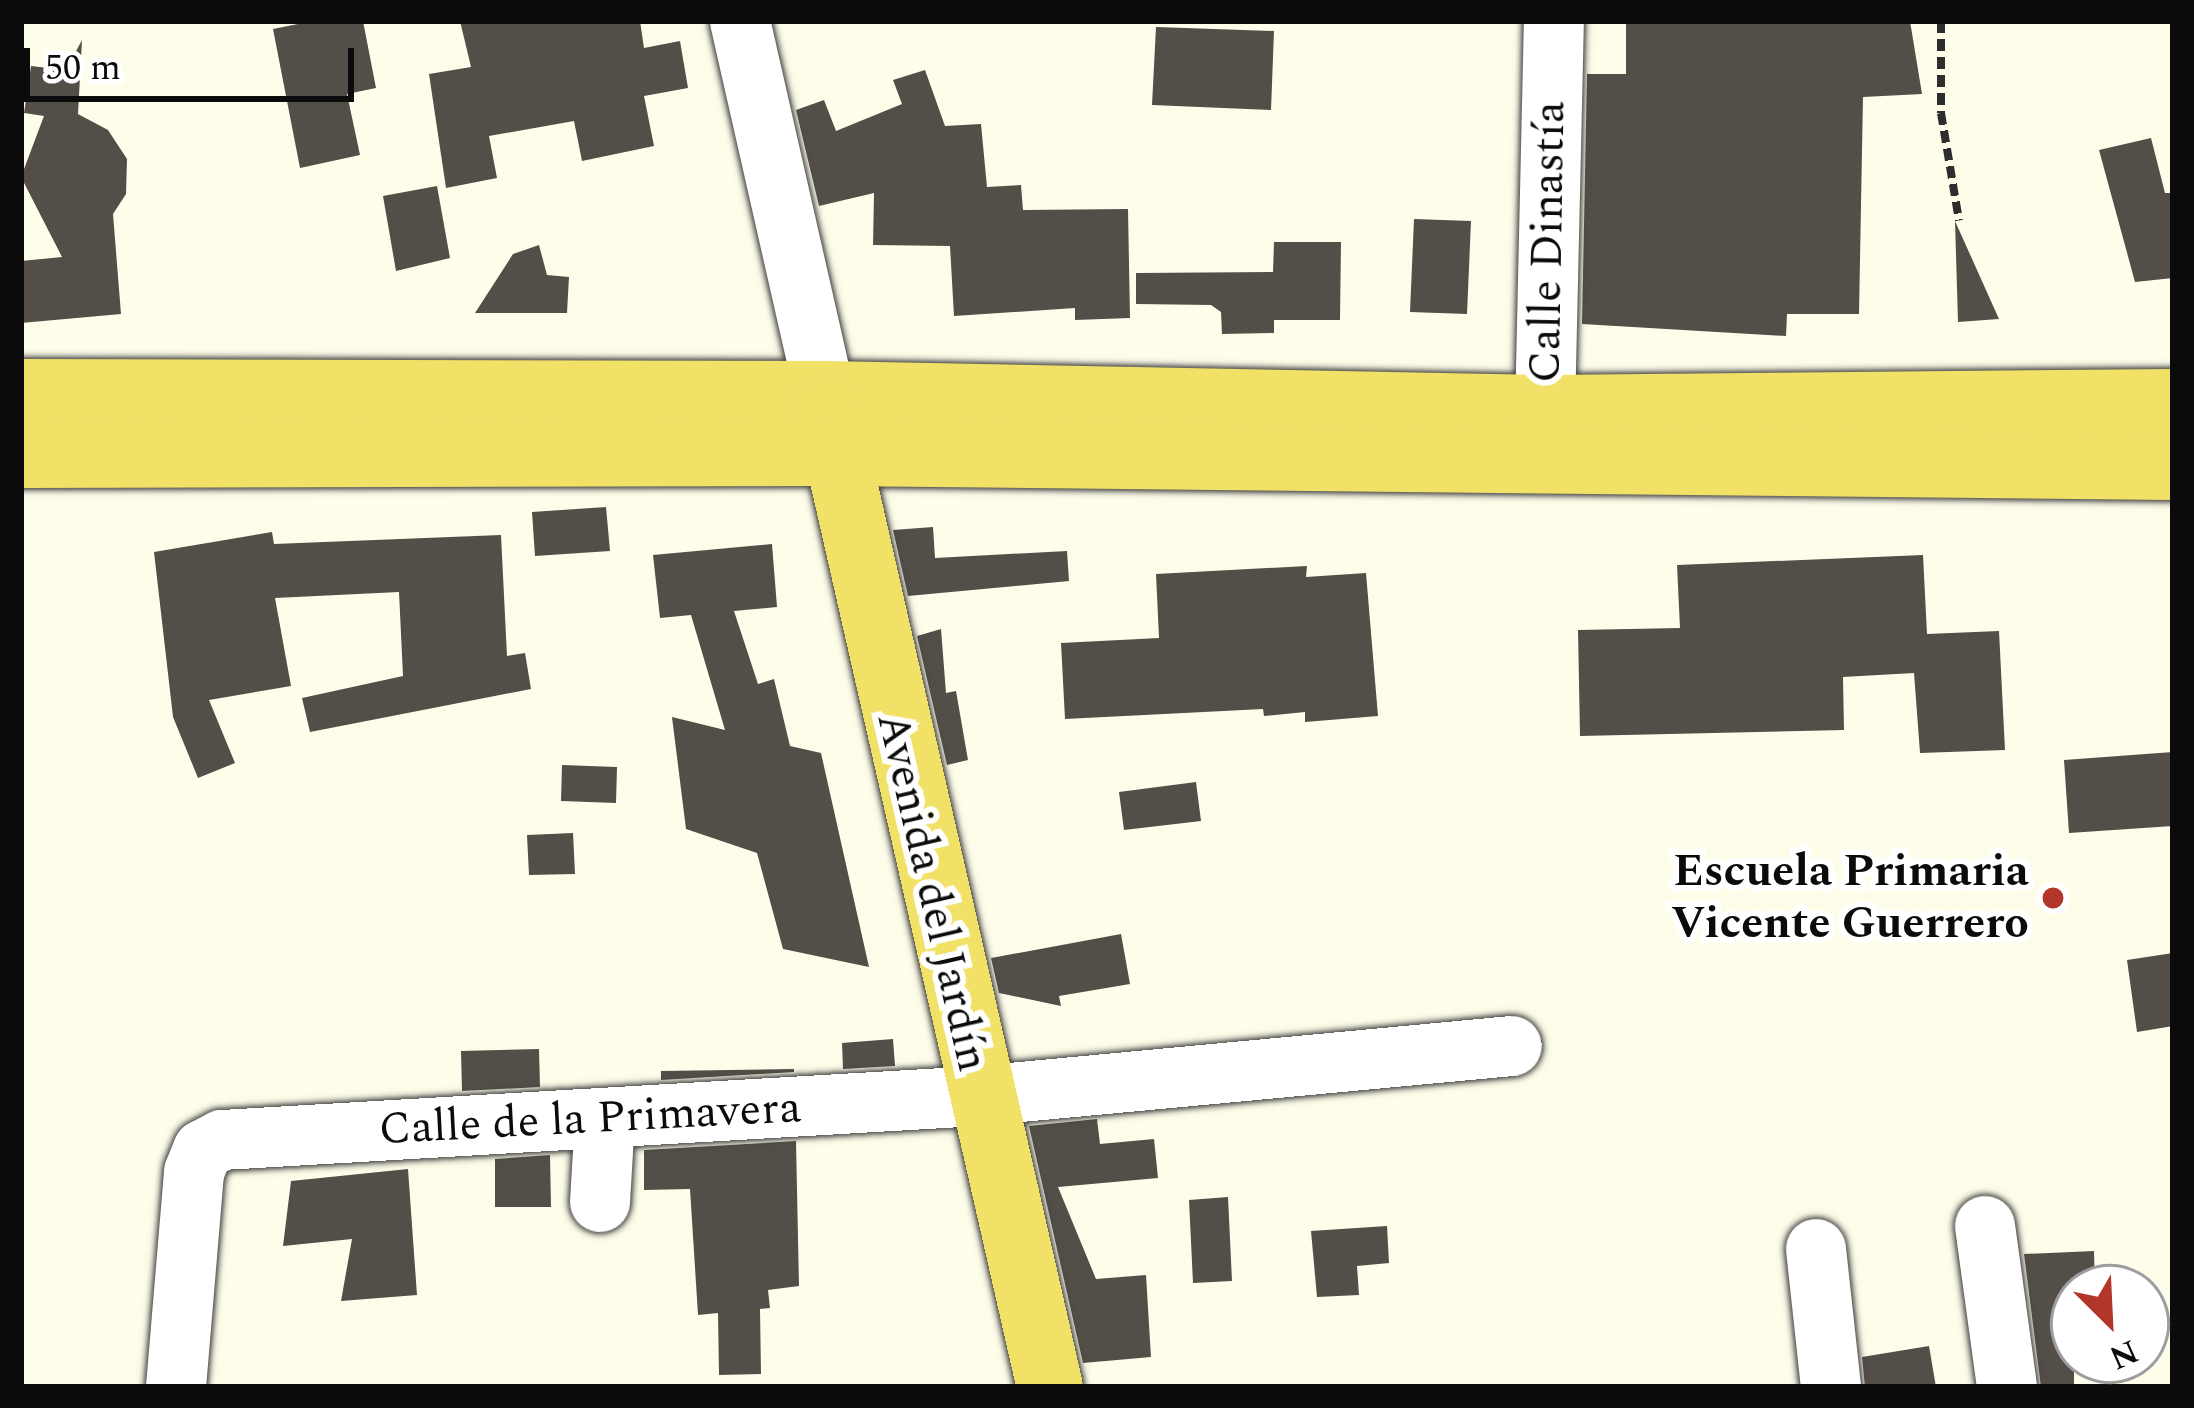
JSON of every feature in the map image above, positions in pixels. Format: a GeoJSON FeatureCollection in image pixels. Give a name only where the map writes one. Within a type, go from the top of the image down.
{"type":"FeatureCollection","features":[{"type":"Feature","properties":{"kind":"main road"},"geometry":{"type":"LineString","coordinates":[[21,392],[829,423],[1544,436],[2173,467]]}},
{"type":"Feature","properties":{"kind":"main road"},"geometry":{"type":"LineString","coordinates":[[1544,436],[2173,402]]}},
{"type":"Feature","properties":{"kind":"main road"},"geometry":{"type":"LineString","coordinates":[[21,455],[829,423]]}},
{"type":"Feature","properties":{"kind":"main road","name":"Avenida del Jardín"},"geometry":{"type":"LineString","coordinates":[[829,423],[978,1096],[1050,1387]]}},
{"type":"Feature","properties":{"kind":"street"},"geometry":{"type":"LineString","coordinates":[[740,21],[829,423]]}},
{"type":"Feature","properties":{"kind":"street","name":"Calle Dinastía"},"geometry":{"type":"LineString","coordinates":[[1544,436],[1554,21]]}},
{"type":"Feature","properties":{"kind":"street","name":"Calle de la Primavera"},"geometry":{"type":"LineString","coordinates":[[176,1387],[194,1172],[203,1150],[222,1140],[978,1096],[1173,1074],[1512,1046]]}},
{"type":"Feature","properties":{"kind":"street"},"geometry":{"type":"LineString","coordinates":[[599,1202],[605,1118]]}},
{"type":"Feature","properties":{"kind":"street"},"geometry":{"type":"LineString","coordinates":[[1985,1226],[2007,1387]]}},
{"type":"Feature","properties":{"kind":"street"},"geometry":{"type":"LineString","coordinates":[[1816,1249],[1832,1387]]}},
{"type":"Feature","properties":{"kind":"path"},"geometry":{"type":"LineString","coordinates":[[1941,21],[1940,93],[1959,221]]}},
{"type":"Feature","properties":{"kind":"building"},"geometry":{"type":"Polygon","coordinates":[[[313,21],[363,21],[376,88],[347,94],[360,155],[300,168],[273,29],[313,21]]]}},
{"type":"Feature","properties":{"kind":"building"},"geometry":{"type":"Polygon","coordinates":[[[460,21],[640,21],[644,48],[680,41],[688,88],[644,96],[654,146],[582,161],[574,121],[489,136],[497,178],[446,188],[429,74],[471,67],[460,21]]]}},
{"type":"Feature","properties":{"kind":"building"},"geometry":{"type":"Polygon","coordinates":[[[1626,21],[1910,21],[1922,94],[1863,97],[1859,314],[1787,314],[1786,336],[1582,324],[1587,74],[1626,74],[1626,21]]]}},
{"type":"Feature","properties":{"kind":"building"},"geometry":{"type":"Polygon","coordinates":[[[1156,27],[1274,31],[1271,110],[1152,105],[1156,27]]]}},
{"type":"Feature","properties":{"kind":"building"},"geometry":{"type":"Polygon","coordinates":[[[82,40],[78,114],[108,130],[127,159],[126,194],[113,214],[121,314],[21,323],[21,261],[62,257],[21,177],[44,116],[24,113],[31,66],[66,70],[82,40]]]}},
{"type":"Feature","properties":{"kind":"building"},"geometry":{"type":"Polygon","coordinates":[[[925,70],[945,126],[981,124],[987,187],[1021,185],[1023,210],[1128,209],[1130,318],[1075,320],[1075,308],[954,316],[950,246],[873,245],[874,193],[819,206],[796,110],[824,100],[836,131],[902,104],[893,80],[925,70]]]}},
{"type":"Feature","properties":{"kind":"building"},"geometry":{"type":"Polygon","coordinates":[[[2151,138],[2165,193],[2173,193],[2173,278],[2135,282],[2099,150],[2151,138]]]}},
{"type":"Feature","properties":{"kind":"building"},"geometry":{"type":"Polygon","coordinates":[[[437,186],[450,258],[396,271],[383,196],[437,186]]]}},
{"type":"Feature","properties":{"kind":"building"},"geometry":{"type":"Polygon","coordinates":[[[1414,219],[1471,221],[1467,314],[1410,312],[1414,219]]]}},
{"type":"Feature","properties":{"kind":"building"},"geometry":{"type":"Polygon","coordinates":[[[1955,221],[1999,319],[1958,322],[1955,221]]]}},
{"type":"Feature","properties":{"kind":"building"},"geometry":{"type":"Polygon","coordinates":[[[1274,242],[1341,242],[1340,320],[1274,320],[1274,333],[1222,334],[1221,312],[1211,305],[1136,304],[1136,273],[1273,272],[1274,242]]]}},
{"type":"Feature","properties":{"kind":"building"},"geometry":{"type":"Polygon","coordinates":[[[539,245],[547,275],[569,277],[567,313],[475,313],[513,254],[539,245]]]}},
{"type":"Feature","properties":{"kind":"building"},"geometry":{"type":"Polygon","coordinates":[[[606,507],[610,551],[535,556],[532,512],[606,507]]]}},
{"type":"Feature","properties":{"kind":"building"},"geometry":{"type":"Polygon","coordinates":[[[933,527],[935,558],[1067,551],[1069,581],[908,596],[893,530],[933,527]]]}},
{"type":"Feature","properties":{"kind":"building"},"geometry":{"type":"Polygon","coordinates":[[[272,532],[274,544],[501,535],[507,656],[525,653],[531,689],[310,732],[302,698],[403,676],[399,592],[275,598],[291,686],[209,700],[235,763],[198,778],[173,717],[154,552],[272,532]]]}},
{"type":"Feature","properties":{"kind":"building"},"geometry":{"type":"Polygon","coordinates":[[[772,544],[777,607],[734,611],[758,684],[774,679],[790,746],[821,753],[869,967],[783,949],[757,853],[686,829],[672,717],[725,730],[691,615],[660,618],[653,555],[772,544]]]}},
{"type":"Feature","properties":{"kind":"building"},"geometry":{"type":"Polygon","coordinates":[[[1923,555],[1927,634],[1999,631],[2005,750],[1920,753],[1914,673],[1843,677],[1844,730],[1580,736],[1578,630],[1680,628],[1677,565],[1923,555]]]}},
{"type":"Feature","properties":{"kind":"building"},"geometry":{"type":"Polygon","coordinates":[[[1307,566],[1306,577],[1366,573],[1378,716],[1305,722],[1305,712],[1264,716],[1263,709],[1065,719],[1061,643],[1159,638],[1156,574],[1307,566]]]}},
{"type":"Feature","properties":{"kind":"building"},"geometry":{"type":"Polygon","coordinates":[[[941,629],[946,693],[956,691],[968,760],[947,765],[917,636],[941,629]]]}},
{"type":"Feature","properties":{"kind":"building"},"geometry":{"type":"Polygon","coordinates":[[[2173,752],[2173,826],[2069,833],[2064,760],[2173,752]]]}},
{"type":"Feature","properties":{"kind":"building"},"geometry":{"type":"Polygon","coordinates":[[[562,765],[617,767],[616,803],[561,801],[562,765]]]}},
{"type":"Feature","properties":{"kind":"building"},"geometry":{"type":"Polygon","coordinates":[[[1196,782],[1201,821],[1124,830],[1119,792],[1196,782]]]}},
{"type":"Feature","properties":{"kind":"building"},"geometry":{"type":"Polygon","coordinates":[[[573,833],[575,874],[529,875],[527,835],[573,833]]]}},
{"type":"Feature","properties":{"kind":"building"},"geometry":{"type":"Polygon","coordinates":[[[1121,934],[1130,984],[1059,996],[1061,1006],[999,993],[991,958],[1121,934]]]}},
{"type":"Feature","properties":{"kind":"building"},"geometry":{"type":"Polygon","coordinates":[[[2173,953],[2173,1026],[2137,1032],[2127,960],[2173,953]]]}},
{"type":"Feature","properties":{"kind":"building"},"geometry":{"type":"Polygon","coordinates":[[[893,1039],[895,1066],[843,1069],[842,1043],[893,1039]]]}},
{"type":"Feature","properties":{"kind":"building"},"geometry":{"type":"Polygon","coordinates":[[[539,1049],[540,1087],[462,1091],[461,1051],[539,1049]]]}},
{"type":"Feature","properties":{"kind":"building"},"geometry":{"type":"Polygon","coordinates":[[[661,1071],[794,1072],[661,1080],[661,1071]]]}},
{"type":"Feature","properties":{"kind":"building"},"geometry":{"type":"Polygon","coordinates":[[[1097,1119],[1100,1144],[1154,1139],[1158,1178],[1058,1187],[1096,1279],[1146,1275],[1151,1357],[1083,1363],[1029,1126],[1097,1119]]]}},
{"type":"Feature","properties":{"kind":"building"},"geometry":{"type":"Polygon","coordinates":[[[796,1141],[799,1286],[768,1290],[770,1308],[760,1309],[761,1374],[719,1375],[718,1313],[698,1315],[690,1189],[644,1190],[644,1150],[796,1141]]]}},
{"type":"Feature","properties":{"kind":"building"},"geometry":{"type":"Polygon","coordinates":[[[550,1155],[551,1207],[495,1207],[495,1159],[550,1155]]]}},
{"type":"Feature","properties":{"kind":"building"},"geometry":{"type":"Polygon","coordinates":[[[408,1169],[417,1295],[341,1301],[352,1239],[283,1246],[291,1181],[408,1169]]]}},
{"type":"Feature","properties":{"kind":"building"},"geometry":{"type":"Polygon","coordinates":[[[1228,1197],[1232,1281],[1193,1283],[1189,1200],[1228,1197]]]}},
{"type":"Feature","properties":{"kind":"building"},"geometry":{"type":"Polygon","coordinates":[[[1387,1226],[1389,1263],[1357,1266],[1359,1295],[1317,1297],[1311,1231],[1387,1226]]]}},
{"type":"Feature","properties":{"kind":"building"},"geometry":{"type":"Polygon","coordinates":[[[2094,1251],[2094,1264],[2050,1264],[2050,1384],[2074,1387],[2041,1387],[2024,1254],[2094,1251]]]}},
{"type":"Feature","properties":{"kind":"building"},"geometry":{"type":"Polygon","coordinates":[[[1929,1346],[1936,1387],[1865,1387],[1862,1357],[1929,1346]]]}},
{"type":"Feature","properties":{"kind":"place","name":"Escuela Primaria Vicente Guerrero"},"geometry":{"type":"Point","coordinates":[2053,898]}}]}
